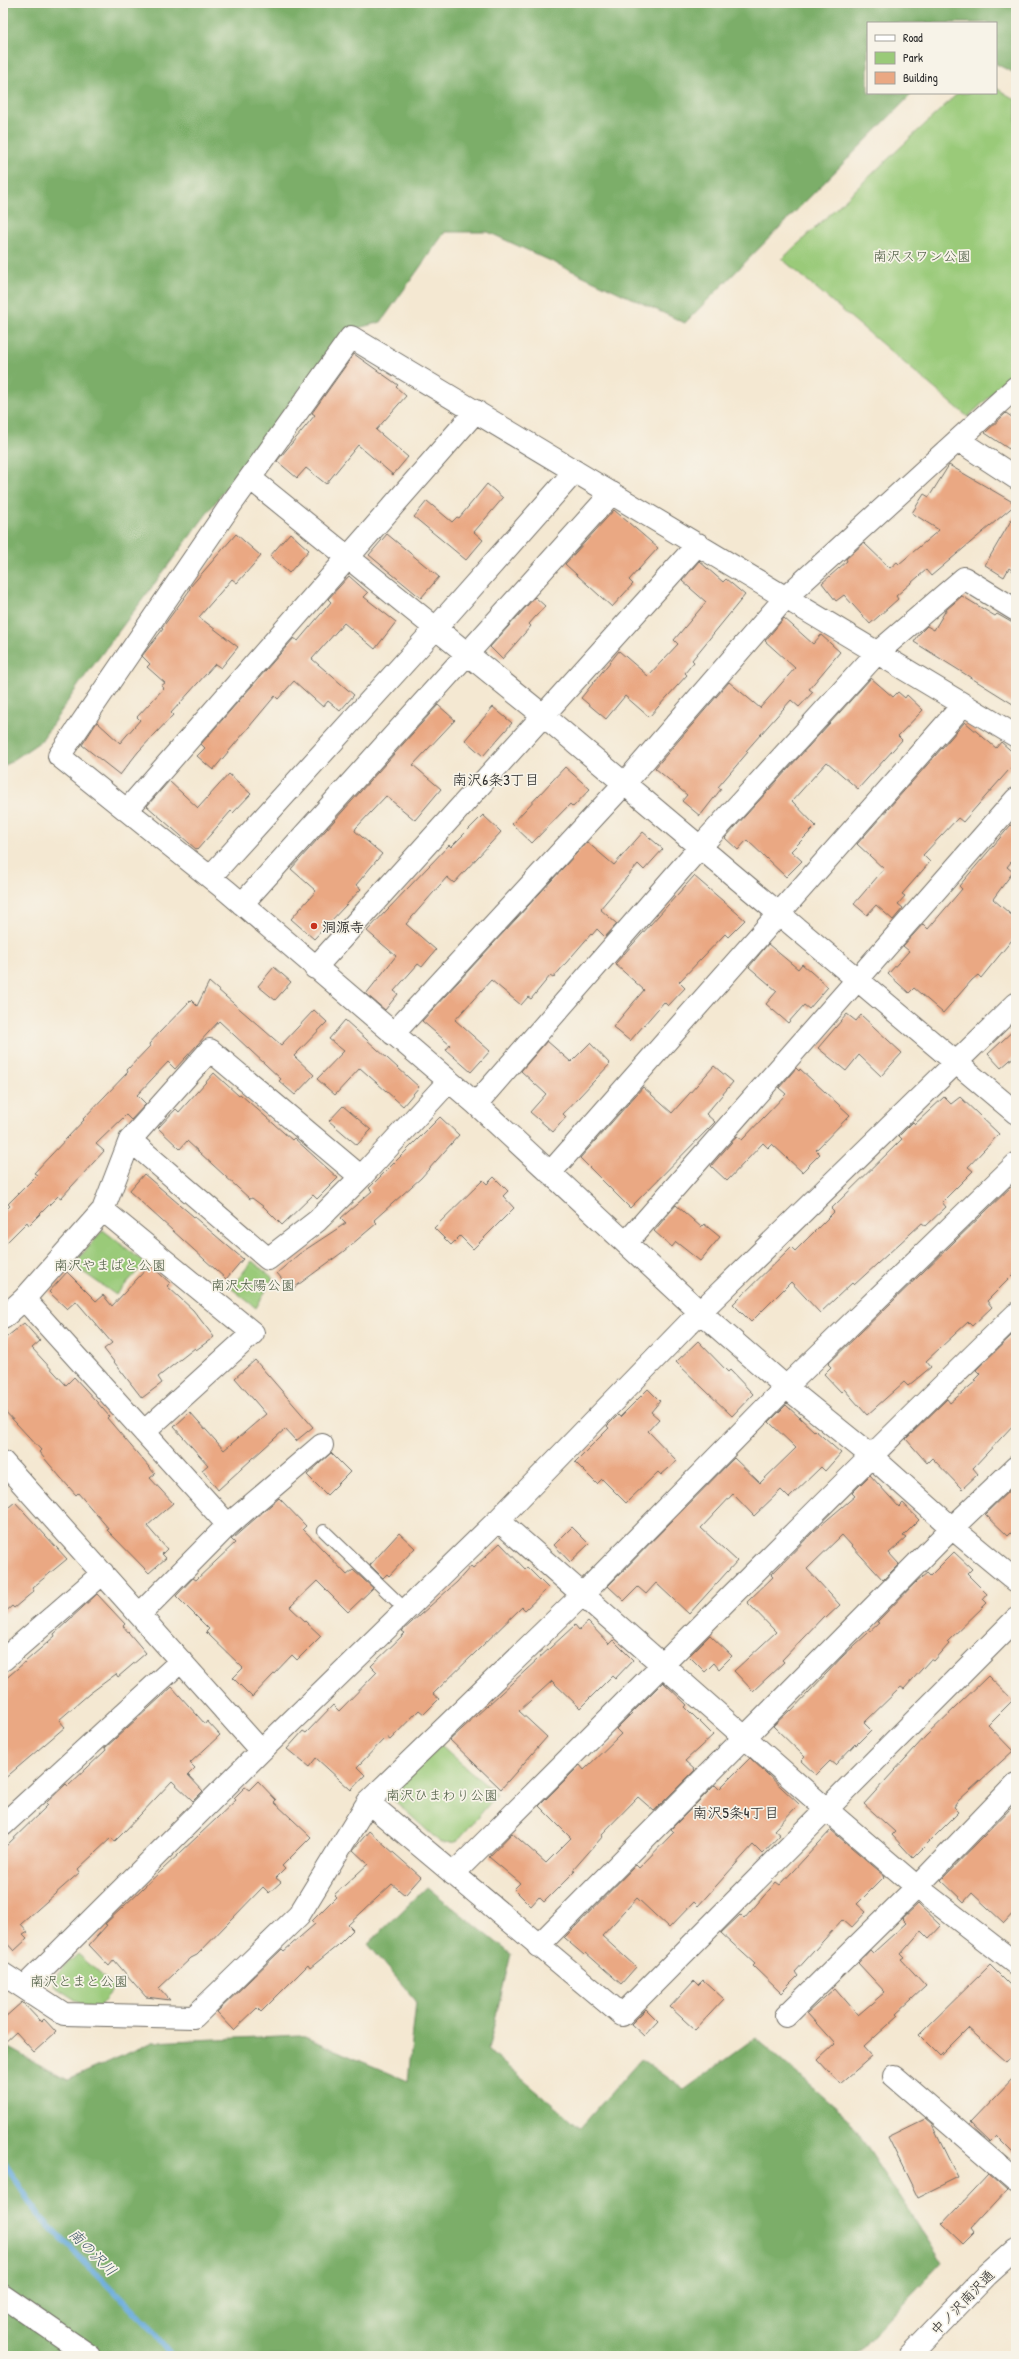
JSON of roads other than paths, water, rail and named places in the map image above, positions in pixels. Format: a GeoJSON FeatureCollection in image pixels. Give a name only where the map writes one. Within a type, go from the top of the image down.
{"type":"FeatureCollection","features":[{"type":"Feature","properties":{"kind":"street"},"geometry":{"type":"LineString","coordinates":[[1016,736],[351,337],[250,478],[58,756],[210,877],[448,1082],[476,1104],[700,1312],[786,1387],[870,1455],[952,1528],[1016,1580]]}},
{"type":"Feature","properties":{"kind":"street"},"geometry":{"type":"LineString","coordinates":[[393,1034],[624,784],[786,597],[1016,387]]}},
{"type":"Feature","properties":{"kind":"street"},"geometry":{"type":"LineString","coordinates":[[127,810],[347,556],[476,411]]}},
{"type":"Feature","properties":{"kind":"street"},"geometry":{"type":"LineString","coordinates":[[958,440],[1016,478]]}},
{"type":"Feature","properties":{"kind":"street"},"geometry":{"type":"LineString","coordinates":[[210,877],[436,628],[574,471]]}},
{"type":"Feature","properties":{"kind":"street"},"geometry":{"type":"LineString","coordinates":[[250,478],[544,716],[958,1062],[1016,1113]]}},
{"type":"Feature","properties":{"kind":"street"},"geometry":{"type":"LineString","coordinates":[[242,904],[612,493]]}},
{"type":"Feature","properties":{"kind":"street"},"geometry":{"type":"LineString","coordinates":[[315,968],[698,544]]}},
{"type":"Feature","properties":{"kind":"street"},"geometry":{"type":"LineString","coordinates":[[476,1104],[700,847],[877,653],[964,578],[1016,610]]}},
{"type":"Feature","properties":{"kind":"street"},"geometry":{"type":"LineString","coordinates":[[550,1173],[778,912],[963,705]]}},
{"type":"Feature","properties":{"kind":"street"},"geometry":{"type":"LineString","coordinates":[[626,1243],[1016,800]]}},
{"type":"Feature","properties":{"kind":"street"},"geometry":{"type":"LineString","coordinates":[[24,1987],[261,1751],[498,1520],[700,1312],[1016,1004]]}},
{"type":"Feature","properties":{"kind":"street"},"geometry":{"type":"LineString","coordinates":[[3,1318],[24,1299],[103,1210],[130,1140],[210,1050],[361,1177]]}},
{"type":"Feature","properties":{"kind":"street"},"geometry":{"type":"LineString","coordinates":[[130,1140],[268,1259],[316,1221],[361,1177],[448,1082]]}},
{"type":"Feature","properties":{"kind":"street"},"geometry":{"type":"LineString","coordinates":[[3,1974],[64,2014],[194,2017],[299,1914],[368,1802],[582,1594],[786,1387],[1016,1164]]}},
{"type":"Feature","properties":{"kind":"street"},"geometry":{"type":"LineString","coordinates":[[103,1210],[253,1333],[144,1432]]}},
{"type":"Feature","properties":{"kind":"street"},"geometry":{"type":"LineString","coordinates":[[24,1299],[228,1525]]}},
{"type":"Feature","properties":{"kind":"street"},"geometry":{"type":"LineString","coordinates":[[452,1874],[664,1665],[870,1455],[1016,1314]]}},
{"type":"Feature","properties":{"kind":"street"},"geometry":{"type":"LineString","coordinates":[[140,1614],[228,1525],[322,1445]]}},
{"type":"Feature","properties":{"kind":"street"},"geometry":{"type":"LineString","coordinates":[[538,1946],[952,1528],[1016,1467]]}},
{"type":"Feature","properties":{"kind":"street"},"geometry":{"type":"LineString","coordinates":[[7,1475],[103,1573],[261,1751]]}},
{"type":"Feature","properties":{"kind":"street"},"geometry":{"type":"LineString","coordinates":[[498,1520],[745,1736],[826,1809],[917,1887],[1012,1953]]}},
{"type":"Feature","properties":{"kind":"street"},"geometry":{"type":"LineString","coordinates":[[3,1660],[103,1573]]}},
{"type":"Feature","properties":{"kind":"street"},"geometry":{"type":"LineString","coordinates":[[368,1802],[622,2015],[1016,1619]]}},
{"type":"Feature","properties":{"kind":"street"},"geometry":{"type":"LineString","coordinates":[[3,1825],[181,1661]]}},
{"type":"Feature","properties":{"kind":"street"},"geometry":{"type":"LineString","coordinates":[[786,2016],[917,1887],[1016,1784]]}},
{"type":"Feature","properties":{"kind":"street"},"geometry":{"type":"LineString","coordinates":[[894,2076],[1016,2181]]}},
{"type":"Feature","properties":{"kind":"street","name":"中ノ沢南沢通"},"geometry":{"type":"LineString","coordinates":[[909,2356],[987,2275],[1016,2249]]}},
{"type":"Feature","properties":{"kind":"street"},"geometry":{"type":"LineString","coordinates":[[3,2296],[90,2356]]}},
{"type":"Feature","properties":{"kind":"lane"},"geometry":{"type":"LineString","coordinates":[[324,1531],[406,1610]]}},
{"type":"Feature","properties":{"kind":"waterway","name":"南の沢川"},"geometry":{"type":"LineString","coordinates":[[3,2161],[39,2216],[148,2326],[172,2356]]}},
{"type":"Feature","properties":{"kind":"place","name":"洞源寺"},"geometry":{"type":"Point","coordinates":[314,926]}},
{"type":"Feature","properties":{"kind":"district","name":"南沢6条3丁目"},"geometry":{"type":"Point","coordinates":[496,779]}},
{"type":"Feature","properties":{"kind":"district","name":"南沢5条4丁目"},"geometry":{"type":"Point","coordinates":[736,1812]}},
{"type":"Feature","properties":{"kind":"park label","name":"南沢スワン公園"},"geometry":{"type":"Point","coordinates":[922,255]}},
{"type":"Feature","properties":{"kind":"park label","name":"南沢やまばと公園"},"geometry":{"type":"Point","coordinates":[110,1264]}},
{"type":"Feature","properties":{"kind":"park label","name":"南沢太陽公園"},"geometry":{"type":"Point","coordinates":[253,1284]}},
{"type":"Feature","properties":{"kind":"park label","name":"南沢ひまわり公園"},"geometry":{"type":"Point","coordinates":[442,1794]}},
{"type":"Feature","properties":{"kind":"park label","name":"南沢とまと公園"},"geometry":{"type":"Point","coordinates":[79,1980]}}]}
